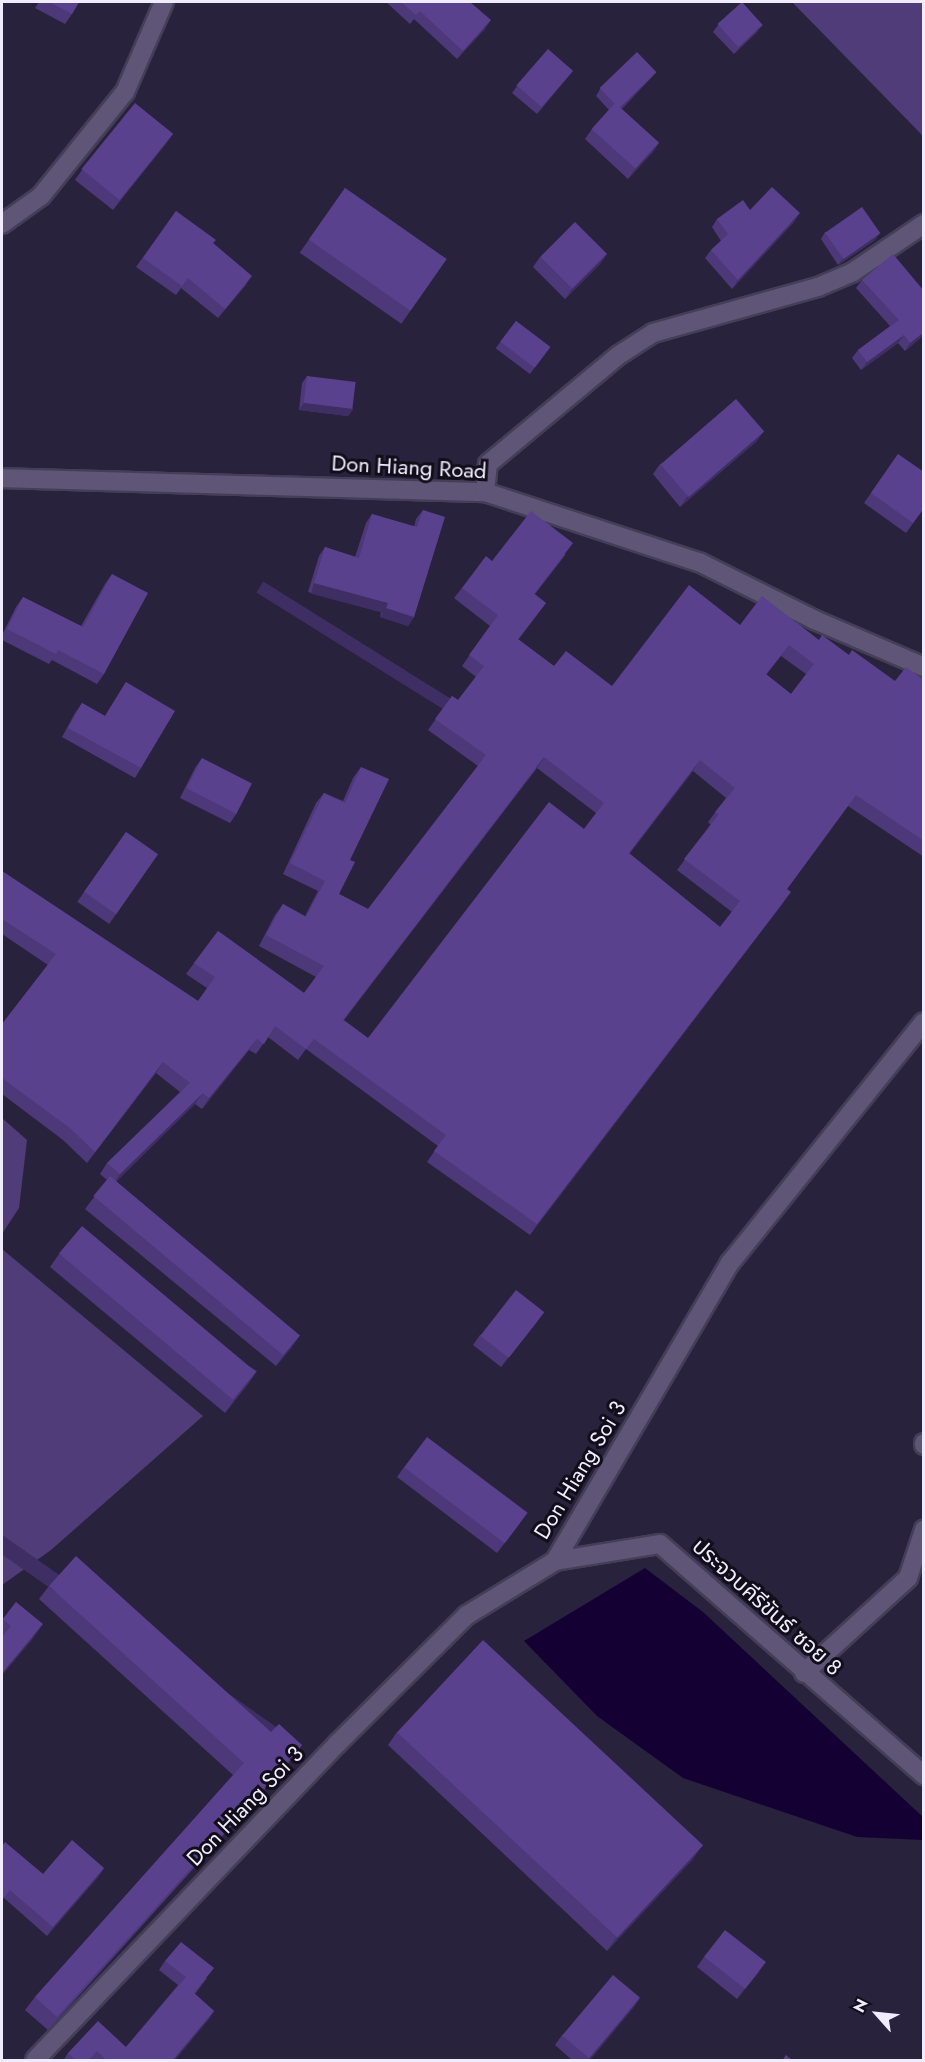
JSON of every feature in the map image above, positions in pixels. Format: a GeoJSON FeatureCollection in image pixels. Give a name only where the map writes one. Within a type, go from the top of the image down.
{"type":"FeatureCollection","features":[{"type":"Feature","properties":{"kind":"street"},"geometry":{"type":"LineString","coordinates":[[2,224],[41,196],[126,92],[164,2]]}},
{"type":"Feature","properties":{"kind":"street"},"geometry":{"type":"LineString","coordinates":[[485,492],[488,464],[619,355],[653,333],[818,287],[854,272],[924,224]]}},
{"type":"Feature","properties":{"kind":"street","name":"Don Hiang Road"},"geometry":{"type":"LineString","coordinates":[[2,478],[485,492],[701,563],[815,620],[924,667]]}},
{"type":"Feature","properties":{"kind":"street","name":"Don Hiang Soi 3"},"geometry":{"type":"LineString","coordinates":[[35,2061],[338,1743],[466,1615],[555,1561],[730,1263],[924,1022]]}},
{"type":"Feature","properties":{"kind":"street"},"geometry":{"type":"LineString","coordinates":[[804,1673],[908,1578],[924,1530]]}},
{"type":"Feature","properties":{"kind":"street","name":"ประจวบคีรีขันธ์ ซอย 8"},"geometry":{"type":"LineString","coordinates":[[555,1561],[660,1544],[804,1673],[924,1775]]}},
{"type":"Feature","properties":{"kind":"shaded area"},"geometry":{"type":"Polygon","coordinates":[[[792,2],[923,2],[923,136],[792,2]]]}},
{"type":"Feature","properties":{"kind":"shaded area"},"geometry":{"type":"Polygon","coordinates":[[[2,1118],[27,1140],[19,1208],[2,1234],[2,1118]]]}},
{"type":"Feature","properties":{"kind":"shaded area"},"geometry":{"type":"Polygon","coordinates":[[[2,1249],[203,1416],[51,1550],[2,1585],[2,1249]]]}},
{"type":"Feature","properties":{"kind":"shaded area"},"geometry":{"type":"Polygon","coordinates":[[[645,1568],[703,1612],[923,1817],[923,1840],[857,1837],[683,1778],[597,1716],[524,1641],[645,1568]]]}},
{"type":"Feature","properties":{"kind":"building"},"geometry":{"type":"Polygon","coordinates":[[[49,2],[79,2],[72,14],[49,2]]]}},
{"type":"Feature","properties":{"kind":"building"},"geometry":{"type":"Polygon","coordinates":[[[401,2],[470,2],[491,20],[463,51],[420,11],[416,15],[401,2]]]}},
{"type":"Feature","properties":{"kind":"building"},"geometry":{"type":"Polygon","coordinates":[[[742,2],[763,25],[738,47],[717,24],[742,2]]]}},
{"type":"Feature","properties":{"kind":"building"},"geometry":{"type":"Polygon","coordinates":[[[548,49],[573,71],[541,107],[517,85],[548,49]]]}},
{"type":"Feature","properties":{"kind":"building"},"geometry":{"type":"Polygon","coordinates":[[[637,52],[656,72],[619,108],[600,88],[637,52]]]}},
{"type":"Feature","properties":{"kind":"building"},"geometry":{"type":"Polygon","coordinates":[[[135,103],[173,134],[120,200],[82,169],[135,103]]]}},
{"type":"Feature","properties":{"kind":"building"},"geometry":{"type":"Polygon","coordinates":[[[615,103],[659,142],[635,168],[592,129],[615,103]]]}},
{"type":"Feature","properties":{"kind":"building"},"geometry":{"type":"Polygon","coordinates":[[[772,187],[800,213],[738,280],[711,250],[728,234],[717,219],[743,200],[750,210],[772,187]]]}},
{"type":"Feature","properties":{"kind":"building"},"geometry":{"type":"Polygon","coordinates":[[[345,188],[447,259],[410,311],[309,240],[345,188]]]}},
{"type":"Feature","properties":{"kind":"building"},"geometry":{"type":"Polygon","coordinates":[[[862,207],[880,233],[843,259],[825,233],[862,207]]]}},
{"type":"Feature","properties":{"kind":"building"},"geometry":{"type":"Polygon","coordinates":[[[176,211],[216,240],[213,243],[252,276],[225,309],[188,278],[182,286],[143,258],[176,211]]]}},
{"type":"Feature","properties":{"kind":"building"},"geometry":{"type":"Polygon","coordinates":[[[575,222],[607,254],[572,288],[540,257],[575,222]]]}},
{"type":"Feature","properties":{"kind":"building"},"geometry":{"type":"Polygon","coordinates":[[[893,254],[924,291],[924,332],[910,343],[904,335],[867,362],[858,350],[899,320],[862,280],[893,254]]]}},
{"type":"Feature","properties":{"kind":"building"},"geometry":{"type":"Polygon","coordinates":[[[516,321],[550,347],[535,368],[500,342],[516,321]]]}},
{"type":"Feature","properties":{"kind":"building"},"geometry":{"type":"Polygon","coordinates":[[[307,376],[356,382],[352,409],[304,403],[307,376]]]}},
{"type":"Feature","properties":{"kind":"building"},"geometry":{"type":"Polygon","coordinates":[[[736,399],[764,431],[689,497],[661,465],[736,399]]]}},
{"type":"Feature","properties":{"kind":"building"},"geometry":{"type":"Polygon","coordinates":[[[898,454],[924,472],[924,508],[913,523],[871,493],[898,454]]]}},
{"type":"Feature","properties":{"kind":"building"},"geometry":{"type":"Polygon","coordinates":[[[423,510],[445,517],[414,617],[386,608],[388,603],[314,583],[325,547],[359,558],[372,514],[417,527],[423,510]]]}},
{"type":"Feature","properties":{"kind":"building"},"geometry":{"type":"Polygon","coordinates":[[[531,511],[573,543],[534,594],[546,603],[518,639],[554,666],[566,651],[612,686],[689,585],[740,625],[762,596],[819,640],[822,635],[849,655],[852,650],[895,681],[906,667],[924,680],[924,841],[856,795],[787,889],[791,892],[537,1224],[434,1151],[446,1135],[314,1039],[306,1049],[275,1026],[264,1044],[257,1039],[209,1098],[203,1093],[120,1174],[107,1163],[190,1083],[163,1062],[95,1152],[71,1129],[2,1078],[2,1024],[56,954],[2,919],[2,871],[198,1001],[215,977],[194,963],[218,931],[304,993],[324,966],[266,935],[283,904],[306,917],[325,881],[290,863],[324,793],[345,803],[361,767],[389,779],[350,860],[355,862],[339,894],[368,909],[486,755],[435,719],[452,696],[458,700],[484,666],[469,655],[498,615],[462,588],[486,556],[492,561],[531,511]],[[789,645],[766,674],[791,694],[814,664],[789,645]],[[544,757],[343,1020],[368,1038],[549,802],[584,829],[604,803],[544,757]],[[700,760],[629,853],[720,927],[740,901],[684,859],[719,814],[715,812],[735,788],[700,760]]]}},
{"type":"Feature","properties":{"kind":"building"},"geometry":{"type":"Polygon","coordinates":[[[112,574],[148,593],[104,674],[58,650],[56,654],[7,629],[23,597],[83,627],[112,574]]]}},
{"type":"Feature","properties":{"kind":"building"},"geometry":{"type":"Polygon","coordinates":[[[126,682],[175,711],[141,768],[68,728],[82,703],[105,716],[126,682]]]}},
{"type":"Feature","properties":{"kind":"building"},"geometry":{"type":"Polygon","coordinates":[[[202,758],[252,783],[236,814],[187,788],[202,758]]]}},
{"type":"Feature","properties":{"kind":"building"},"geometry":{"type":"Polygon","coordinates":[[[126,832],[158,854],[116,914],[84,892],[126,832]]]}},
{"type":"Feature","properties":{"kind":"building"},"geometry":{"type":"Polygon","coordinates":[[[110,1176],[300,1335],[283,1355],[93,1196],[110,1176]]]}},
{"type":"Feature","properties":{"kind":"building"},"geometry":{"type":"Polygon","coordinates":[[[82,1226],[256,1372],[233,1399],[59,1254],[82,1226]]]}},
{"type":"Feature","properties":{"kind":"building"},"geometry":{"type":"Polygon","coordinates":[[[516,1290],[544,1312],[509,1358],[480,1336],[516,1290]]]}},
{"type":"Feature","properties":{"kind":"building"},"geometry":{"type":"Polygon","coordinates":[[[427,1437],[528,1513],[505,1543],[404,1467],[427,1437]]]}},
{"type":"Feature","properties":{"kind":"building"},"geometry":{"type":"Polygon","coordinates":[[[76,1556],[271,1732],[279,1724],[302,1745],[57,2017],[35,1997],[244,1763],[49,1586],[76,1556]]]}},
{"type":"Feature","properties":{"kind":"building"},"geometry":{"type":"Polygon","coordinates":[[[16,1602],[43,1624],[2,1673],[2,1637],[11,1626],[3,1619],[16,1602]]]}},
{"type":"Feature","properties":{"kind":"building"},"geometry":{"type":"Polygon","coordinates":[[[483,1640],[703,1845],[617,1937],[397,1732],[483,1640]]]}},
{"type":"Feature","properties":{"kind":"building"},"geometry":{"type":"Polygon","coordinates":[[[72,1840],[104,1868],[53,1927],[10,1890],[2,1900],[2,1846],[5,1842],[43,1874],[72,1840]]]}},
{"type":"Feature","properties":{"kind":"building"},"geometry":{"type":"Polygon","coordinates":[[[725,1930],[766,1962],[745,1989],[704,1957],[725,1930]]]}},
{"type":"Feature","properties":{"kind":"building"},"geometry":{"type":"Polygon","coordinates":[[[181,1942],[214,1968],[194,1993],[214,2011],[172,2061],[107,2061],[97,2051],[88,2061],[76,2061],[68,2053],[98,2021],[126,2047],[186,1977],[165,1961],[181,1942]]]}},
{"type":"Feature","properties":{"kind":"building"},"geometry":{"type":"Polygon","coordinates":[[[613,1975],[640,1997],[589,2058],[562,2036],[613,1975]]]}},
{"type":"Feature","properties":{"kind":"building"},"geometry":{"type":"Polygon","coordinates":[[[786,2055],[793,2061],[782,2061],[786,2055]]]}}]}
